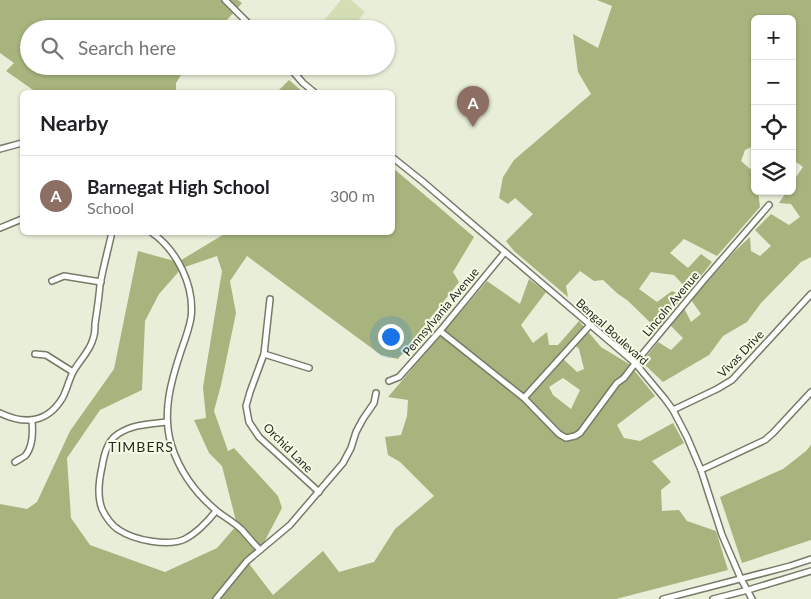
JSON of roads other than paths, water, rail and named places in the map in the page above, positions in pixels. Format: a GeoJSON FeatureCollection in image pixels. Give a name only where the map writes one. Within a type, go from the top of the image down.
{"type":"FeatureCollection","features":[{"type":"Feature","properties":{"kind":"street"},"geometry":{"type":"LineString","coordinates":[[225,0],[245,20]]}},
{"type":"Feature","properties":{"kind":"street"},"geometry":{"type":"LineString","coordinates":[[296,75],[312,90]]}},
{"type":"Feature","properties":{"kind":"street"},"geometry":{"type":"LineString","coordinates":[[0,148],[20,144]]}},
{"type":"Feature","properties":{"kind":"street","name":"Bengal Boulevard"},"geometry":{"type":"LineString","coordinates":[[395,159],[422,180],[635,364],[654,385],[673,410],[687,437],[701,470],[722,535],[752,599]]}},
{"type":"Feature","properties":{"kind":"street","name":"Lincoln Avenue"},"geometry":{"type":"LineString","coordinates":[[524,398],[559,434],[569,438],[580,433],[610,391],[624,378],[710,272],[769,205]]}},
{"type":"Feature","properties":{"kind":"street"},"geometry":{"type":"LineString","coordinates":[[0,228],[20,220]]}},
{"type":"Feature","properties":{"kind":"street"},"geometry":{"type":"LineString","coordinates":[[0,413],[17,419],[32,421],[44,417],[57,405],[63,396],[73,372],[93,339],[101,282],[111,235]]}},
{"type":"Feature","properties":{"kind":"street"},"geometry":{"type":"LineString","coordinates":[[153,235],[165,245],[179,264],[189,289],[191,305],[188,329],[170,386],[166,422],[171,444],[182,469],[197,491],[216,510],[241,529],[260,550]]}},
{"type":"Feature","properties":{"kind":"street","name":"Pennsylvania Avenue"},"geometry":{"type":"LineString","coordinates":[[389,381],[399,377],[440,331],[505,252]]}},
{"type":"Feature","properties":{"kind":"street"},"geometry":{"type":"LineString","coordinates":[[52,280],[64,276],[101,282]]}},
{"type":"Feature","properties":{"kind":"street","name":"Vivas Drive"},"geometry":{"type":"LineString","coordinates":[[673,410],[718,390],[732,380],[811,294]]}},
{"type":"Feature","properties":{"kind":"street","name":"Orchid Lane"},"geometry":{"type":"LineString","coordinates":[[270,298],[264,354],[246,406],[249,422],[259,437],[318,492]]}},
{"type":"Feature","properties":{"kind":"street"},"geometry":{"type":"LineString","coordinates":[[440,331],[524,398],[590,325]]}},
{"type":"Feature","properties":{"kind":"street"},"geometry":{"type":"LineString","coordinates":[[35,354],[46,356],[73,372]]}},
{"type":"Feature","properties":{"kind":"street"},"geometry":{"type":"LineString","coordinates":[[264,354],[309,368]]}},
{"type":"Feature","properties":{"kind":"street"},"geometry":{"type":"LineString","coordinates":[[216,599],[247,561],[290,525],[343,463],[362,419],[374,403],[376,392]]}},
{"type":"Feature","properties":{"kind":"street"},"geometry":{"type":"LineString","coordinates":[[701,470],[765,440],[811,392]]}},
{"type":"Feature","properties":{"kind":"street"},"geometry":{"type":"LineString","coordinates":[[15,462],[24,456],[28,450],[33,435],[32,421]]}},
{"type":"Feature","properties":{"kind":"street"},"geometry":{"type":"LineString","coordinates":[[166,422],[127,429],[110,442],[105,452],[99,480],[102,509],[108,520],[117,529],[132,537],[157,542],[169,542],[184,539],[210,519],[216,510]]}},
{"type":"Feature","properties":{"kind":"street"},"geometry":{"type":"LineString","coordinates":[[663,599],[811,559]]}},
{"type":"Feature","properties":{"kind":"street"},"geometry":{"type":"LineString","coordinates":[[713,599],[811,571]]}},
{"type":"Feature","properties":{"kind":"place","name":"Barnegat High School"},"geometry":{"type":"Point","coordinates":[473,127]}},
{"type":"Feature","properties":{"kind":"district","name":"TIMBERS"},"geometry":{"type":"Point","coordinates":[141,447]}}]}
